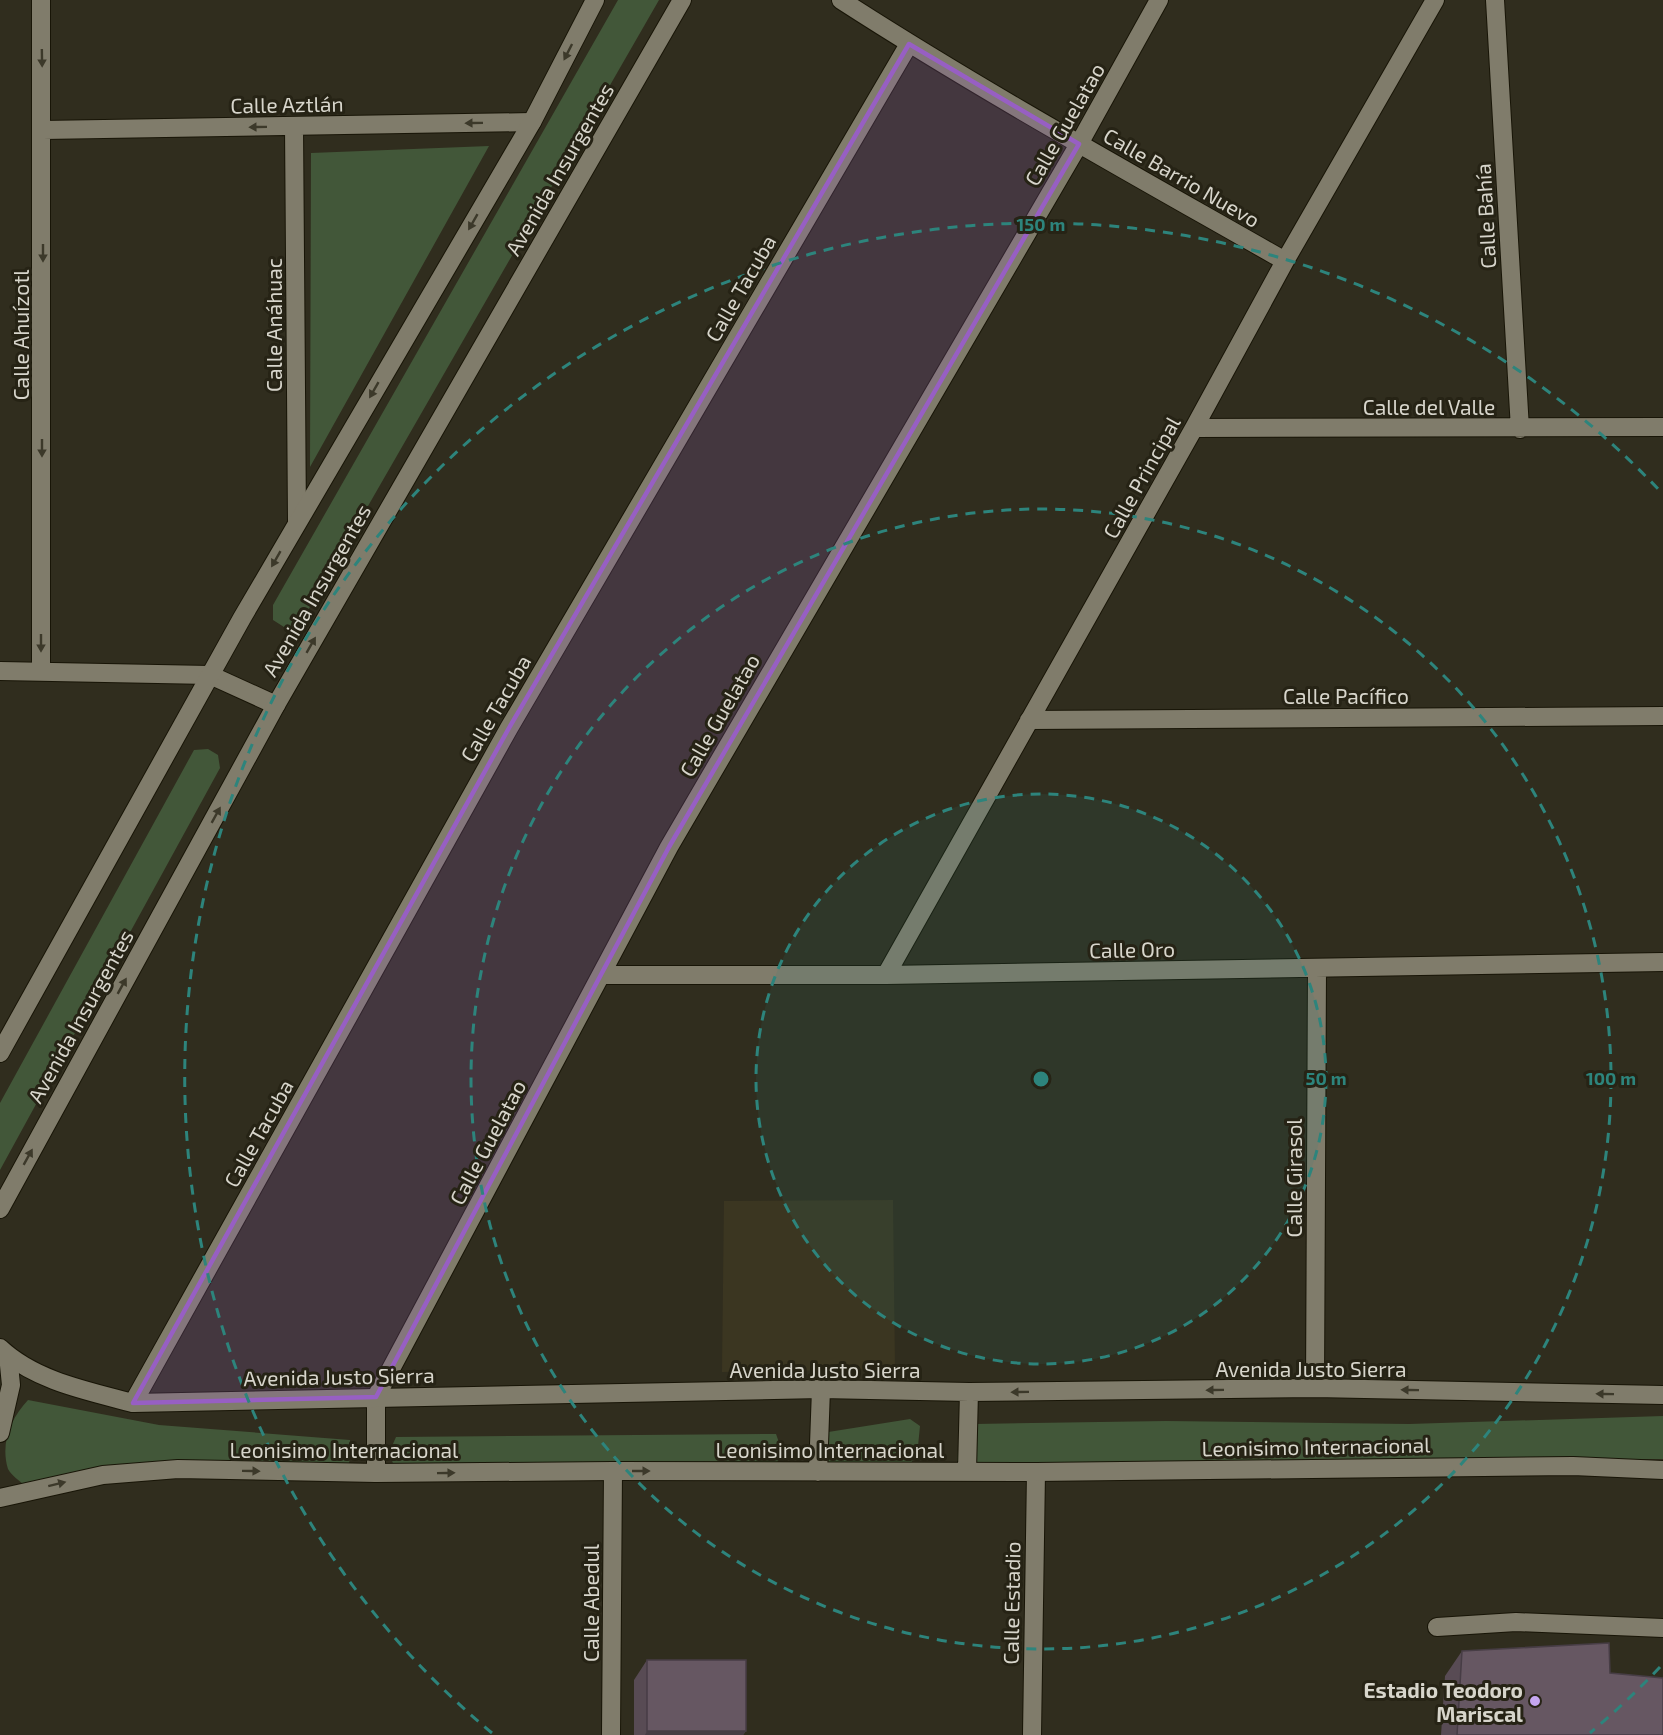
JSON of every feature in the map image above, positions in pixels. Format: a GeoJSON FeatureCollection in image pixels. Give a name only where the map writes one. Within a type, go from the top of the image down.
{"type":"FeatureCollection","features":[{"type":"Feature","properties":{"kind":"street","name":"Calle Ahuízotl"},"geometry":{"type":"LineString","coordinates":[[41,0],[43,130],[41,671]]}},
{"type":"Feature","properties":{"kind":"street"},"geometry":{"type":"LineString","coordinates":[[0,1053],[297,522],[532,122],[595,0]]}},
{"type":"Feature","properties":{"kind":"street","name":"Avenida Insurgentes"},"geometry":{"type":"LineString","coordinates":[[0,1209],[276,705],[682,0]]}},
{"type":"Feature","properties":{"kind":"street","name":"Calle Barrio Nuevo"},"geometry":{"type":"LineString","coordinates":[[841,0],[909,44],[1079,144],[1285,261]]}},
{"type":"Feature","properties":{"kind":"street","name":"Calle Guelatao"},"geometry":{"type":"LineString","coordinates":[[376,1473],[376,1397],[669,847],[1079,144],[1160,0]]}},
{"type":"Feature","properties":{"kind":"street","name":"Calle Principal"},"geometry":{"type":"LineString","coordinates":[[886,975],[1194,428],[1285,261],[1435,0]]}},
{"type":"Feature","properties":{"kind":"street","name":"Calle Bahía"},"geometry":{"type":"LineString","coordinates":[[1495,0],[1520,429]]}},
{"type":"Feature","properties":{"kind":"street","name":"Calle Tacuba"},"geometry":{"type":"LineString","coordinates":[[133,1403],[509,728],[909,44]]}},
{"type":"Feature","properties":{"kind":"street","name":"Calle Aztlán"},"geometry":{"type":"LineString","coordinates":[[43,130],[532,122]]}},
{"type":"Feature","properties":{"kind":"street","name":"Calle Anáhuac"},"geometry":{"type":"LineString","coordinates":[[294,126],[297,522]]}},
{"type":"Feature","properties":{"kind":"street","name":"Calle del Valle"},"geometry":{"type":"LineString","coordinates":[[1194,428],[1663,427]]}},
{"type":"Feature","properties":{"kind":"street"},"geometry":{"type":"LineString","coordinates":[[0,671],[210,675],[276,705]]}},
{"type":"Feature","properties":{"kind":"street","name":"Calle Pacífico"},"geometry":{"type":"LineString","coordinates":[[1029,720],[1663,716]]}},
{"type":"Feature","properties":{"kind":"street","name":"Calle Oro"},"geometry":{"type":"LineString","coordinates":[[602,975],[886,975],[1663,962]]}},
{"type":"Feature","properties":{"kind":"street","name":"Calle Girasol"},"geometry":{"type":"LineString","coordinates":[[1315,1388],[1317,969]]}},
{"type":"Feature","properties":{"kind":"street"},"geometry":{"type":"LineString","coordinates":[[0,1433],[11,1385],[4,1351]]}},
{"type":"Feature","properties":{"kind":"street","name":"Avenida Justo Sierra"},"geometry":{"type":"LineString","coordinates":[[4,1351],[60,1383],[133,1403],[821,1389],[969,1392],[1315,1388],[1663,1395]]}},
{"type":"Feature","properties":{"kind":"street"},"geometry":{"type":"LineString","coordinates":[[819,1472],[821,1389]]}},
{"type":"Feature","properties":{"kind":"street"},"geometry":{"type":"LineString","coordinates":[[967,1471],[969,1392]]}},
{"type":"Feature","properties":{"kind":"street","name":"Leonisimo Internacional"},"geometry":{"type":"LineString","coordinates":[[0,1498],[75,1480],[178,1469],[376,1473],[1035,1472],[1572,1466],[1663,1470]]}},
{"type":"Feature","properties":{"kind":"street","name":"Calle Abedul"},"geometry":{"type":"LineString","coordinates":[[611,1735],[614,1471]]}},
{"type":"Feature","properties":{"kind":"street","name":"Calle Estadio"},"geometry":{"type":"LineString","coordinates":[[1032,1735],[1035,1472]]}},
{"type":"Feature","properties":{"kind":"street"},"geometry":{"type":"LineString","coordinates":[[1437,1627],[1516,1622],[1663,1628]]}},
{"type":"Feature","properties":{"kind":"highlighted area"},"geometry":{"type":"Polygon","coordinates":[[[909,44],[1079,144],[669,847],[376,1397],[133,1403],[509,728],[909,44]]]}},
{"type":"Feature","properties":{"kind":"shaded area"},"geometry":{"type":"Polygon","coordinates":[[[893,1200],[895,1369],[722,1372],[724,1201],[893,1200]]]}},
{"type":"Feature","properties":{"kind":"green space"},"geometry":{"type":"Polygon","coordinates":[[[618,0],[659,0],[299,626],[284,627],[273,620],[273,605],[618,0]]]}},
{"type":"Feature","properties":{"kind":"green space"},"geometry":{"type":"Polygon","coordinates":[[[489,146],[310,467],[311,153],[489,146]]]}},
{"type":"Feature","properties":{"kind":"green space"},"geometry":{"type":"Polygon","coordinates":[[[208,749],[218,755],[220,768],[0,1170],[0,1103],[194,750],[208,749]]]}},
{"type":"Feature","properties":{"kind":"green space"},"geometry":{"type":"Polygon","coordinates":[[[28,1400],[159,1425],[350,1440],[351,1456],[347,1469],[186,1469],[25,1486],[8,1469],[5,1450],[12,1423],[28,1400]]]}},
{"type":"Feature","properties":{"kind":"green space"},"geometry":{"type":"Polygon","coordinates":[[[1663,1416],[1663,1459],[957,1463],[959,1436],[975,1424],[1166,1421],[1409,1424],[1663,1416]]]}},
{"type":"Feature","properties":{"kind":"green space"},"geometry":{"type":"Polygon","coordinates":[[[910,1419],[920,1426],[918,1446],[911,1464],[826,1470],[822,1433],[910,1419]]]}},
{"type":"Feature","properties":{"kind":"green space"},"geometry":{"type":"Polygon","coordinates":[[[776,1434],[782,1451],[775,1468],[396,1471],[389,1453],[396,1437],[776,1434]]]}},
{"type":"Feature","properties":{"kind":"building","name":"Estadio Teodoro Mariscal"},"geometry":{"type":"Polygon","coordinates":[[[1609,1643],[1610,1673],[1663,1678],[1663,1735],[1457,1735],[1462,1651],[1609,1643]]]}},
{"type":"Feature","properties":{"kind":"building"},"geometry":{"type":"Polygon","coordinates":[[[647,1660],[746,1660],[746,1731],[647,1731],[647,1660]]]}},
{"type":"Feature","properties":{"kind":"place","name":"Estadio Teodoro Mariscal"},"geometry":{"type":"Point","coordinates":[1535,1701]}}]}
